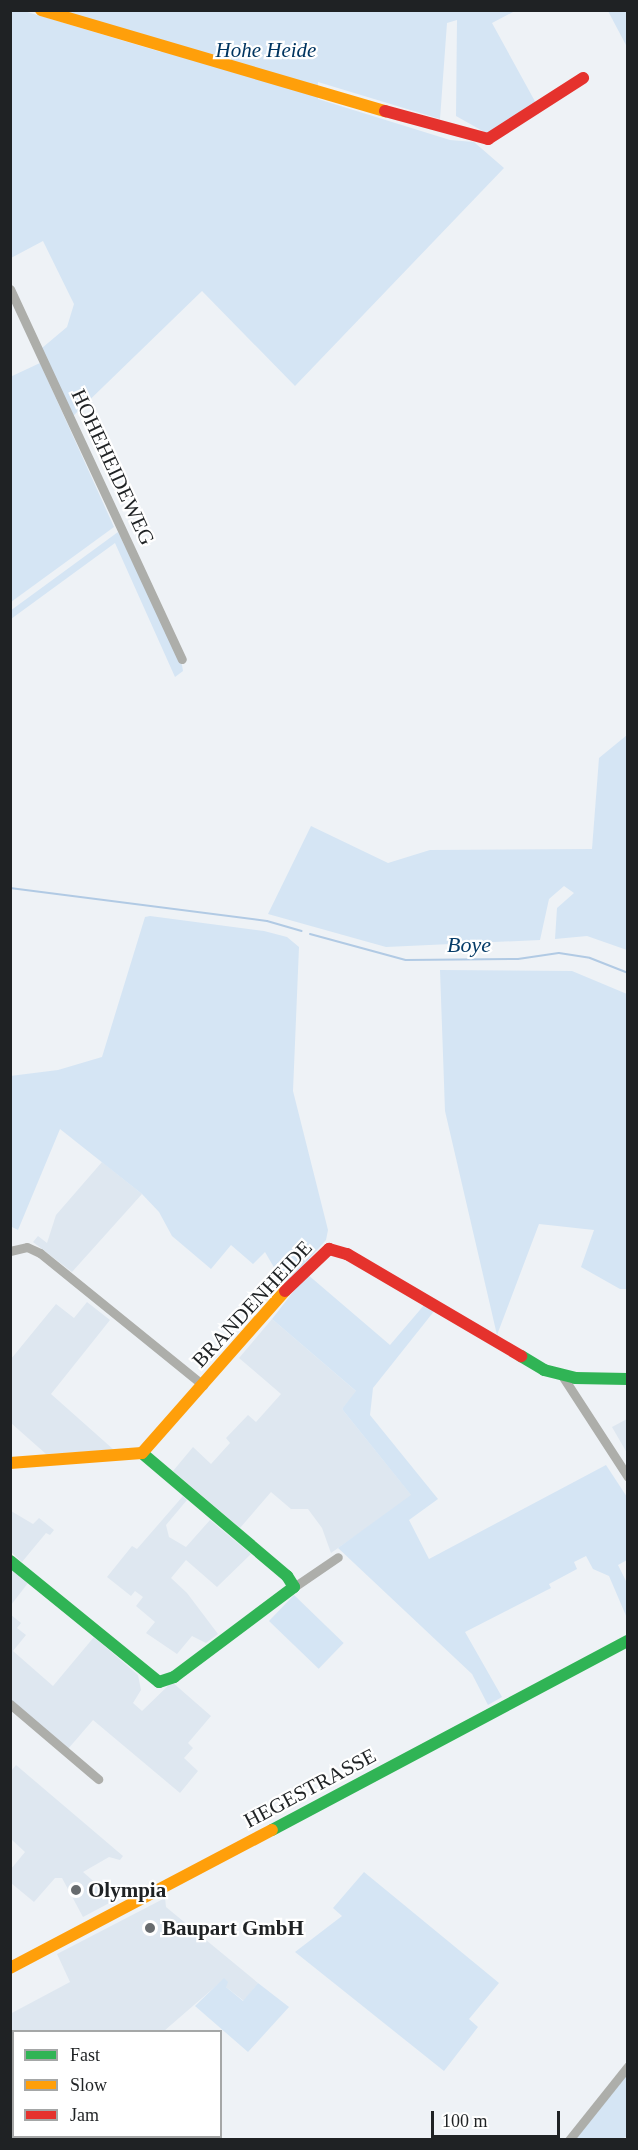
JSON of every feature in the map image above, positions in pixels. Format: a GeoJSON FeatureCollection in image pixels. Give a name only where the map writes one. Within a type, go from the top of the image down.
{"type":"FeatureCollection","features":[{"type":"Feature","properties":{"kind":"street"},"geometry":{"type":"LineString","coordinates":[[41,10],[488,139],[583,78]]}},
{"type":"Feature","properties":{"kind":"street","name":"HOHEHEIDEWEG"},"geometry":{"type":"LineString","coordinates":[[10,289],[182,660]]}},
{"type":"Feature","properties":{"kind":"street"},"geometry":{"type":"LineString","coordinates":[[10,1251],[27,1247],[40,1253],[203,1385]]}},
{"type":"Feature","properties":{"kind":"street","name":"BRANDENHEIDE"},"geometry":{"type":"LineString","coordinates":[[142,1453],[264,1314],[314,1260],[329,1249],[347,1254],[544,1370],[563,1377],[627,1379]]}},
{"type":"Feature","properties":{"kind":"street"},"geometry":{"type":"LineString","coordinates":[[563,1377],[627,1477]]}},
{"type":"Feature","properties":{"kind":"street"},"geometry":{"type":"LineString","coordinates":[[10,1463],[142,1453],[287,1576],[294,1587]]}},
{"type":"Feature","properties":{"kind":"street"},"geometry":{"type":"LineString","coordinates":[[10,1560],[159,1682],[174,1677],[338,1557]]}},
{"type":"Feature","properties":{"kind":"street","name":"HEGESTRASSE"},"geometry":{"type":"LineString","coordinates":[[10,1968],[627,1641]]}},
{"type":"Feature","properties":{"kind":"street"},"geometry":{"type":"LineString","coordinates":[[10,1704],[98,1779]]}},
{"type":"Feature","properties":{"kind":"street"},"geometry":{"type":"LineString","coordinates":[[569,2139],[627,2066]]}},
{"type":"Feature","properties":{"kind":"shaded area"},"geometry":{"type":"Polygon","coordinates":[[[102,1162],[142,1194],[72,1272],[33,1242],[38,1236],[47,1243],[56,1215],[102,1162]]]}},
{"type":"Feature","properties":{"kind":"shaded area"},"geometry":{"type":"Polygon","coordinates":[[[87,1302],[110,1320],[51,1394],[114,1450],[46,1454],[11,1423],[11,1359],[56,1304],[74,1318],[87,1302]]]}},
{"type":"Feature","properties":{"kind":"shaded area"},"geometry":{"type":"Polygon","coordinates":[[[272,1319],[357,1392],[342,1409],[412,1496],[331,1553],[322,1528],[308,1509],[291,1509],[271,1492],[240,1528],[173,1471],[193,1447],[211,1464],[230,1443],[226,1438],[248,1415],[256,1422],[281,1394],[239,1358],[272,1319]]]}},
{"type":"Feature","properties":{"kind":"shaded area"},"geometry":{"type":"Polygon","coordinates":[[[627,1419],[627,1453],[612,1427],[627,1419]]]}},
{"type":"Feature","properties":{"kind":"shaded area"},"geometry":{"type":"Polygon","coordinates":[[[183,1496],[187,1500],[166,1525],[169,1537],[186,1547],[210,1520],[251,1554],[217,1587],[186,1560],[171,1578],[187,1593],[218,1634],[206,1643],[192,1636],[177,1654],[146,1633],[155,1622],[136,1606],[143,1597],[135,1591],[131,1596],[107,1577],[132,1546],[137,1549],[183,1496]]]}},
{"type":"Feature","properties":{"kind":"shaded area"},"geometry":{"type":"Polygon","coordinates":[[[11,1511],[33,1524],[39,1518],[54,1530],[50,1535],[46,1533],[22,1562],[11,1552],[11,1511]]]}},
{"type":"Feature","properties":{"kind":"shaded area"},"geometry":{"type":"Polygon","coordinates":[[[11,1568],[28,1583],[11,1605],[11,1568]]]}},
{"type":"Feature","properties":{"kind":"shaded area"},"geometry":{"type":"Polygon","coordinates":[[[10,1614],[21,1623],[17,1628],[26,1635],[13,1651],[53,1686],[94,1637],[138,1675],[141,1690],[133,1703],[142,1711],[172,1682],[211,1716],[188,1743],[193,1748],[184,1758],[198,1771],[180,1793],[93,1720],[68,1749],[11,1700],[10,1614]]]}},
{"type":"Feature","properties":{"kind":"shaded area"},"geometry":{"type":"Polygon","coordinates":[[[16,1765],[123,1856],[120,1860],[109,1857],[83,1872],[115,1900],[83,1917],[62,1878],[55,1878],[34,1902],[11,1883],[11,1869],[25,1852],[11,1839],[11,1771],[16,1765]]]}},
{"type":"Feature","properties":{"kind":"shaded area"},"geometry":{"type":"Polygon","coordinates":[[[165,1898],[166,1907],[258,1983],[244,2001],[226,1987],[224,1979],[165,2030],[12,2030],[12,2044],[10,2014],[70,1982],[57,1954],[165,1898]]]}},
{"type":"Feature","properties":{"kind":"green space","name":"Hohe Heide"},"geometry":{"type":"Polygon","coordinates":[[[11,11],[24,11],[161,52],[156,39],[58,11],[515,11],[492,23],[537,105],[488,134],[456,116],[457,20],[447,23],[440,119],[318,82],[318,99],[450,140],[474,142],[504,168],[295,386],[202,291],[72,417],[42,348],[67,327],[74,304],[43,241],[11,258],[11,11]]]}},
{"type":"Feature","properties":{"kind":"green space"},"geometry":{"type":"Polygon","coordinates":[[[608,11],[627,11],[627,47],[608,11]]]}},
{"type":"Feature","properties":{"kind":"green space"},"geometry":{"type":"Polygon","coordinates":[[[40,363],[114,527],[11,602],[10,377],[40,363]]]}},
{"type":"Feature","properties":{"kind":"green space"},"geometry":{"type":"Polygon","coordinates":[[[118,532],[182,665],[183,671],[175,677],[115,543],[11,619],[10,611],[118,532]]]}},
{"type":"Feature","properties":{"kind":"green space"},"geometry":{"type":"Polygon","coordinates":[[[627,735],[627,950],[587,936],[555,939],[557,908],[574,893],[564,886],[549,899],[540,940],[386,947],[268,914],[311,826],[388,863],[430,850],[592,849],[599,758],[627,735]]]}},
{"type":"Feature","properties":{"kind":"green space"},"geometry":{"type":"Polygon","coordinates":[[[145,917],[264,931],[287,937],[299,947],[293,1091],[328,1230],[326,1240],[285,1286],[265,1252],[253,1264],[231,1245],[211,1269],[172,1236],[159,1212],[142,1194],[60,1129],[18,1230],[12,1227],[11,1233],[10,1076],[58,1070],[102,1057],[145,917]]]}},
{"type":"Feature","properties":{"kind":"green space"},"geometry":{"type":"Polygon","coordinates":[[[440,970],[572,971],[627,994],[627,1289],[620,1289],[581,1267],[594,1230],[539,1224],[497,1335],[445,1111],[440,970]]]}},
{"type":"Feature","properties":{"kind":"green space"},"geometry":{"type":"Polygon","coordinates":[[[307,1274],[390,1345],[425,1304],[435,1310],[373,1388],[370,1415],[438,1499],[409,1520],[429,1559],[606,1465],[627,1497],[627,1560],[618,1565],[627,1583],[627,1618],[609,1576],[593,1569],[586,1556],[574,1562],[577,1569],[549,1584],[551,1588],[465,1632],[502,1697],[488,1705],[472,1674],[338,1548],[411,1495],[342,1409],[356,1391],[272,1319],[307,1274]]]}},
{"type":"Feature","properties":{"kind":"green space"},"geometry":{"type":"Polygon","coordinates":[[[294,1595],[344,1643],[319,1669],[269,1621],[294,1595]]]}},
{"type":"Feature","properties":{"kind":"green space"},"geometry":{"type":"Polygon","coordinates":[[[364,1872],[499,1983],[469,2019],[478,2027],[444,2071],[295,1952],[342,1916],[333,1908],[364,1872]]]}},
{"type":"Feature","properties":{"kind":"green space"},"geometry":{"type":"Polygon","coordinates":[[[224,1978],[228,1982],[226,1987],[243,2001],[258,1983],[289,2007],[248,2052],[195,2006],[224,1978]]]}},
{"type":"Feature","properties":{"kind":"green space"},"geometry":{"type":"Polygon","coordinates":[[[627,2073],[627,2136],[622,2139],[575,2140],[627,2073]]]}},
{"type":"Feature","properties":{"kind":"green space"},"geometry":{"type":"Polygon","coordinates":[[[10,2083],[12,2138],[89,2139],[11,2139],[10,2083]]]}},
{"type":"Feature","properties":{"kind":"waterway","name":"Boye"},"geometry":{"type":"LineString","coordinates":[[10,888],[267,921],[302,931]]}},
{"type":"Feature","properties":{"kind":"waterway","name":"Boye"},"geometry":{"type":"LineString","coordinates":[[310,934],[406,960],[518,959],[559,953],[590,958],[628,973]]}},
{"type":"Feature","properties":{"kind":"traffic: fast"},"geometry":{"type":"LineString","coordinates":[[521,1356],[544,1370],[575,1378],[628,1379]]}},
{"type":"Feature","properties":{"kind":"traffic: fast"},"geometry":{"type":"LineString","coordinates":[[10,1561],[159,1682],[174,1677],[294,1587],[287,1576],[142,1453]]}},
{"type":"Feature","properties":{"kind":"traffic: fast"},"geometry":{"type":"LineString","coordinates":[[272,1830],[628,1641]]}},
{"type":"Feature","properties":{"kind":"traffic: slow"},"geometry":{"type":"LineString","coordinates":[[41,10],[385,111]]}},
{"type":"Feature","properties":{"kind":"traffic: slow"},"geometry":{"type":"LineString","coordinates":[[10,1463],[142,1453],[285,1291]]}},
{"type":"Feature","properties":{"kind":"traffic: slow"},"geometry":{"type":"LineString","coordinates":[[10,1968],[272,1830]]}},
{"type":"Feature","properties":{"kind":"traffic: jam"},"geometry":{"type":"LineString","coordinates":[[385,111],[488,139],[583,78]]}},
{"type":"Feature","properties":{"kind":"traffic: jam"},"geometry":{"type":"LineString","coordinates":[[285,1291],[329,1249],[347,1254],[521,1356]]}},
{"type":"Feature","properties":{"kind":"place","name":"Olympia"},"geometry":{"type":"Point","coordinates":[76,1890]}},
{"type":"Feature","properties":{"kind":"place","name":"Baupart GmbH"},"geometry":{"type":"Point","coordinates":[150,1928]}}]}
